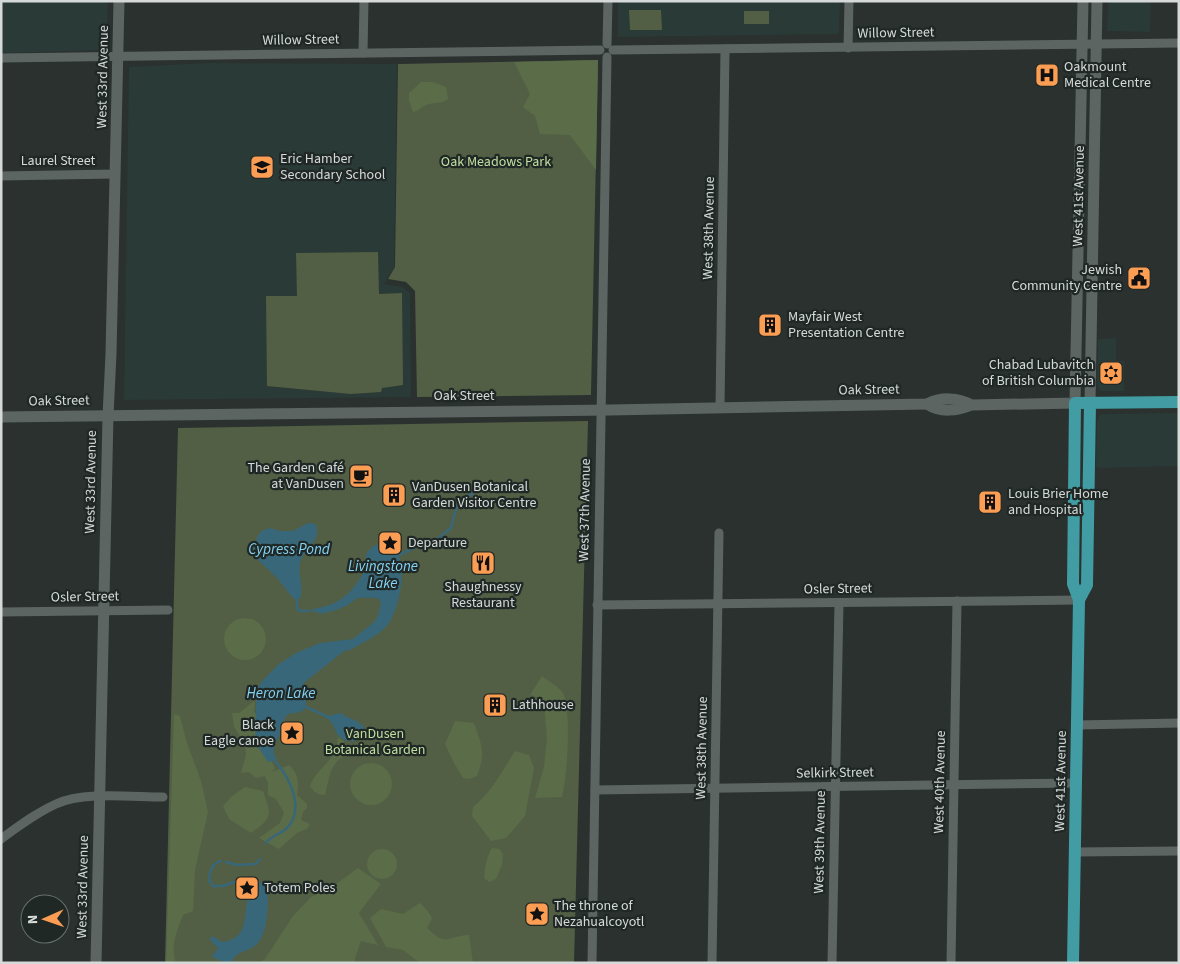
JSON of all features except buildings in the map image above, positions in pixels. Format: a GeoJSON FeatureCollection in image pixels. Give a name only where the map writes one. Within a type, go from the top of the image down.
{"type":"FeatureCollection","features":[{"type":"Feature","properties":{"kind":"main road","name":"West 33rd Avenue"},"geometry":{"type":"LineString","coordinates":[[96,963],[119,1]]}},
{"type":"Feature","properties":{"kind":"main road","name":"West 41st Avenue"},"geometry":{"type":"LineString","coordinates":[[1080,600],[1073,584],[1075,403],[1073,297],[1076,150],[1083,45],[1083,1]]}},
{"type":"Feature","properties":{"kind":"main road","name":"West 41st Avenue"},"geometry":{"type":"LineString","coordinates":[[1073,963],[1076,724],[1080,600],[1087,585],[1097,1]]}},
{"type":"Feature","properties":{"kind":"main road"},"geometry":{"type":"LineString","coordinates":[[1076,150],[1095,150]]}},
{"type":"Feature","properties":{"kind":"main road"},"geometry":{"type":"LineString","coordinates":[[1073,297],[1092,298]]}},
{"type":"Feature","properties":{"kind":"main road","name":"Oak Street"},"geometry":{"type":"LineString","coordinates":[[1,417],[927,404],[935,410],[961,409],[971,405],[1179,402]]}},
{"type":"Feature","properties":{"kind":"street"},"geometry":{"type":"LineString","coordinates":[[363,53],[364,1]]}},
{"type":"Feature","properties":{"kind":"street","name":"West 37th Avenue"},"geometry":{"type":"LineString","coordinates":[[592,963],[608,1]]}},
{"type":"Feature","properties":{"kind":"street"},"geometry":{"type":"LineString","coordinates":[[848,48],[849,1]]}},
{"type":"Feature","properties":{"kind":"street","name":"Willow Street"},"geometry":{"type":"LineString","coordinates":[[1,58],[1179,43]]}},
{"type":"Feature","properties":{"kind":"street","name":"West 38th Avenue"},"geometry":{"type":"LineString","coordinates":[[720,408],[725,49]]}},
{"type":"Feature","properties":{"kind":"street","name":"Laurel Street"},"geometry":{"type":"LineString","coordinates":[[1,176],[116,174]]}},
{"type":"Feature","properties":{"kind":"street","name":"West 38th Avenue"},"geometry":{"type":"LineString","coordinates":[[712,963],[719,533]]}},
{"type":"Feature","properties":{"kind":"street","name":"Osler Street"},"geometry":{"type":"LineString","coordinates":[[597,605],[1080,600]]}},
{"type":"Feature","properties":{"kind":"street","name":"West 40th Avenue"},"geometry":{"type":"LineString","coordinates":[[951,963],[957,601]]}},
{"type":"Feature","properties":{"kind":"street","name":"West 39th Avenue"},"geometry":{"type":"LineString","coordinates":[[832,963],[838,602]]}},
{"type":"Feature","properties":{"kind":"street","name":"Osler Street"},"geometry":{"type":"LineString","coordinates":[[1,612],[168,610]]}},
{"type":"Feature","properties":{"kind":"street"},"geometry":{"type":"LineString","coordinates":[[1076,724],[1179,723]]}},
{"type":"Feature","properties":{"kind":"street","name":"Selkirk Street"},"geometry":{"type":"LineString","coordinates":[[594,790],[1076,783]]}},
{"type":"Feature","properties":{"kind":"street"},"geometry":{"type":"LineString","coordinates":[[1,839],[25,822],[58,803],[77,798],[100,796],[163,797]]}},
{"type":"Feature","properties":{"kind":"street"},"geometry":{"type":"LineString","coordinates":[[1075,852],[1179,851]]}},
{"type":"Feature","properties":{"kind":"shaded area"},"geometry":{"type":"Polygon","coordinates":[[[1,1],[108,1],[106,50],[1,53],[1,1]]]}},
{"type":"Feature","properties":{"kind":"shaded area"},"geometry":{"type":"Polygon","coordinates":[[[618,1],[840,1],[839,34],[618,37],[618,1]]]}},
{"type":"Feature","properties":{"kind":"shaded area"},"geometry":{"type":"Polygon","coordinates":[[[1108,1],[1151,1],[1150,32],[1107,31],[1108,1]]]}},
{"type":"Feature","properties":{"kind":"shaded area","name":"Eric Hamber Secondary School"},"geometry":{"type":"Polygon","coordinates":[[[209,63],[397,64],[394,267],[384,284],[403,287],[410,293],[411,397],[124,400],[129,67],[209,63]]]}},
{"type":"Feature","properties":{"kind":"shaded area"},"geometry":{"type":"Polygon","coordinates":[[[1116,338],[1116,361],[1124,361],[1124,391],[1100,391],[1097,385],[1098,339],[1116,338]]]}},
{"type":"Feature","properties":{"kind":"shaded area"},"geometry":{"type":"Polygon","coordinates":[[[1179,413],[1179,466],[1099,468],[1096,466],[1097,422],[1102,414],[1179,413]]]}},
{"type":"Feature","properties":{"kind":"green space"},"geometry":{"type":"Polygon","coordinates":[[[629,10],[661,10],[662,30],[630,30],[629,10]]]}},
{"type":"Feature","properties":{"kind":"green space"},"geometry":{"type":"Polygon","coordinates":[[[744,11],[769,11],[769,24],[744,24],[744,11]]]}},
{"type":"Feature","properties":{"kind":"green space","name":"Oak Meadows Park"},"geometry":{"type":"Polygon","coordinates":[[[598,60],[591,395],[417,397],[415,291],[406,282],[388,279],[395,267],[398,64],[598,60]]]}},
{"type":"Feature","properties":{"kind":"green space"},"geometry":{"type":"Polygon","coordinates":[[[598,60],[596,170],[570,135],[540,134],[535,116],[523,107],[530,94],[514,62],[598,60]]]}},
{"type":"Feature","properties":{"kind":"green space"},"geometry":{"type":"Polygon","coordinates":[[[421,82],[433,82],[446,87],[448,99],[427,105],[413,112],[409,93],[421,82]]]}},
{"type":"Feature","properties":{"kind":"green space"},"geometry":{"type":"Polygon","coordinates":[[[378,252],[379,294],[402,293],[403,385],[382,388],[381,392],[351,394],[267,386],[266,296],[297,296],[296,253],[378,252]]]}},
{"type":"Feature","properties":{"kind":"green space","name":"VanDusen Botanical Garden"},"geometry":{"type":"Polygon","coordinates":[[[588,421],[574,963],[165,963],[178,428],[588,421]]]}},
{"type":"Feature","properties":{"kind":"green space"},"geometry":{"type":"Polygon","coordinates":[[[245,618],[260,624],[266,639],[260,654],[245,660],[230,654],[224,639],[230,624],[245,618]]]}},
{"type":"Feature","properties":{"kind":"green space"},"geometry":{"type":"Polygon","coordinates":[[[542,676],[563,693],[566,702],[568,744],[562,797],[535,798],[544,767],[547,738],[544,704],[537,697],[530,695],[542,676]]]}},
{"type":"Feature","properties":{"kind":"green space"},"geometry":{"type":"Polygon","coordinates":[[[255,700],[254,712],[258,716],[269,755],[275,768],[272,772],[289,765],[295,772],[297,779],[297,795],[307,804],[301,820],[310,824],[307,829],[297,833],[279,849],[259,838],[280,823],[284,813],[276,799],[268,795],[268,783],[265,776],[256,778],[249,772],[241,773],[246,755],[245,744],[234,727],[232,713],[239,713],[255,700]]]}},
{"type":"Feature","properties":{"kind":"green space"},"geometry":{"type":"Polygon","coordinates":[[[174,714],[180,716],[187,743],[201,781],[208,812],[195,870],[193,911],[183,915],[177,933],[174,945],[176,963],[166,963],[174,714]]]}},
{"type":"Feature","properties":{"kind":"green space"},"geometry":{"type":"Polygon","coordinates":[[[455,721],[474,723],[481,744],[480,768],[477,776],[470,779],[463,778],[445,744],[455,721]]]}},
{"type":"Feature","properties":{"kind":"green space"},"geometry":{"type":"Polygon","coordinates":[[[338,737],[344,741],[344,756],[332,768],[325,795],[320,794],[310,786],[315,776],[334,754],[338,737]]]}},
{"type":"Feature","properties":{"kind":"green space"},"geometry":{"type":"Polygon","coordinates":[[[515,751],[529,755],[534,768],[525,816],[506,838],[491,841],[472,816],[473,807],[491,788],[515,751]]]}},
{"type":"Feature","properties":{"kind":"green space"},"geometry":{"type":"Polygon","coordinates":[[[375,763],[383,766],[389,772],[392,784],[389,796],[383,802],[367,805],[359,802],[353,796],[350,780],[353,772],[359,766],[375,763]]]}},
{"type":"Feature","properties":{"kind":"green space"},"geometry":{"type":"Polygon","coordinates":[[[245,787],[263,791],[269,811],[267,819],[251,833],[229,819],[223,806],[232,796],[245,787]]]}},
{"type":"Feature","properties":{"kind":"green space"},"geometry":{"type":"Polygon","coordinates":[[[492,848],[499,849],[503,854],[502,865],[496,879],[489,882],[484,878],[488,855],[492,848]]]}},
{"type":"Feature","properties":{"kind":"green space"},"geometry":{"type":"Polygon","coordinates":[[[382,849],[393,853],[397,864],[393,875],[382,879],[371,875],[367,864],[371,853],[382,849]]]}},
{"type":"Feature","properties":{"kind":"green space"},"geometry":{"type":"Polygon","coordinates":[[[358,868],[381,884],[359,913],[378,945],[361,941],[355,963],[258,963],[265,959],[293,916],[311,897],[332,887],[358,868]]]}},
{"type":"Feature","properties":{"kind":"green space"},"geometry":{"type":"Polygon","coordinates":[[[420,903],[432,918],[427,928],[439,938],[447,939],[469,935],[473,963],[420,963],[403,950],[386,947],[370,918],[381,909],[403,914],[420,903]]]}},
{"type":"Feature","properties":{"kind":"water","name":"Cypress Pond"},"geometry":{"type":"Polygon","coordinates":[[[308,523],[316,524],[317,530],[314,541],[300,563],[301,595],[300,599],[297,600],[255,557],[253,550],[258,535],[263,530],[271,528],[279,531],[293,531],[308,523]]]}},
{"type":"Feature","properties":{"kind":"water"},"geometry":{"type":"Polygon","coordinates":[[[381,543],[391,546],[398,554],[401,564],[400,590],[389,623],[372,637],[352,649],[344,651],[305,682],[302,686],[306,707],[300,712],[288,714],[283,721],[284,728],[274,747],[277,760],[268,762],[255,742],[258,687],[279,664],[296,653],[320,643],[353,639],[374,622],[378,616],[381,603],[377,598],[357,598],[344,606],[319,614],[318,612],[309,611],[337,602],[347,595],[364,572],[367,553],[374,546],[381,543]]]}},
{"type":"Feature","properties":{"kind":"water"},"geometry":{"type":"Polygon","coordinates":[[[341,713],[360,723],[366,735],[359,740],[353,741],[341,738],[326,716],[341,713]]]}},
{"type":"Feature","properties":{"kind":"water"},"geometry":{"type":"Polygon","coordinates":[[[265,881],[268,885],[268,908],[266,925],[260,940],[253,947],[236,956],[232,962],[221,961],[211,956],[218,948],[210,940],[210,937],[214,937],[222,942],[234,939],[241,932],[250,893],[255,885],[265,881]]]}},
{"type":"Feature","properties":{"kind":"waterway","name":"Livingstone Lake"},"geometry":{"type":"LineString","coordinates":[[399,555],[436,540],[451,528],[456,508],[477,489]]}},
{"type":"Feature","properties":{"kind":"waterway"},"geometry":{"type":"LineString","coordinates":[[297,600],[297,608],[300,611],[309,611]]}},
{"type":"Feature","properties":{"kind":"waterway","name":"Heron Lake"},"geometry":{"type":"LineString","coordinates":[[306,707],[326,716]]}},
{"type":"Feature","properties":{"kind":"waterway"},"geometry":{"type":"LineString","coordinates":[[266,843],[286,829],[295,813],[294,794],[286,776],[275,761]]}},
{"type":"Feature","properties":{"kind":"waterway"},"geometry":{"type":"LineString","coordinates":[[226,862],[237,865],[256,864],[260,859]]}},
{"type":"Feature","properties":{"kind":"waterway"},"geometry":{"type":"LineString","coordinates":[[221,861],[215,864],[211,871],[209,880],[213,886],[223,886],[237,881],[254,882]]}},
{"type":"Feature","properties":{"kind":"place","name":"Oakmount Medical Centre"},"geometry":{"type":"Point","coordinates":[1047,75]}},
{"type":"Feature","properties":{"kind":"place","name":"Eric Hamber Secondary School"},"geometry":{"type":"Point","coordinates":[262,167]}},
{"type":"Feature","properties":{"kind":"place","name":"Jewish Community Centre"},"geometry":{"type":"Point","coordinates":[1139,278]}},
{"type":"Feature","properties":{"kind":"place","name":"Mayfair West Presentation Centre"},"geometry":{"type":"Point","coordinates":[770,325]}},
{"type":"Feature","properties":{"kind":"place","name":"Chabad Lubavitch of British Columbia"},"geometry":{"type":"Point","coordinates":[1111,373]}},
{"type":"Feature","properties":{"kind":"place","name":"The Garden Café at VanDusen"},"geometry":{"type":"Point","coordinates":[361,476]}},
{"type":"Feature","properties":{"kind":"place","name":"VanDusen Botanical Garden Visitor Centre"},"geometry":{"type":"Point","coordinates":[394,495]}},
{"type":"Feature","properties":{"kind":"place","name":"Louis Brier Home and Hospital"},"geometry":{"type":"Point","coordinates":[990,502]}},
{"type":"Feature","properties":{"kind":"place","name":"Departure"},"geometry":{"type":"Point","coordinates":[390,543]}},
{"type":"Feature","properties":{"kind":"place","name":"Shaughnessy Restaurant"},"geometry":{"type":"Point","coordinates":[483,563]}},
{"type":"Feature","properties":{"kind":"place","name":"Lathhouse"},"geometry":{"type":"Point","coordinates":[495,705]}},
{"type":"Feature","properties":{"kind":"place","name":"Black Eagle canoe"},"geometry":{"type":"Point","coordinates":[292,733]}},
{"type":"Feature","properties":{"kind":"place","name":"Totem Poles"},"geometry":{"type":"Point","coordinates":[247,888]}},
{"type":"Feature","properties":{"kind":"place","name":"The throne of Nezahualcoyotl"},"geometry":{"type":"Point","coordinates":[537,914]}}]}
